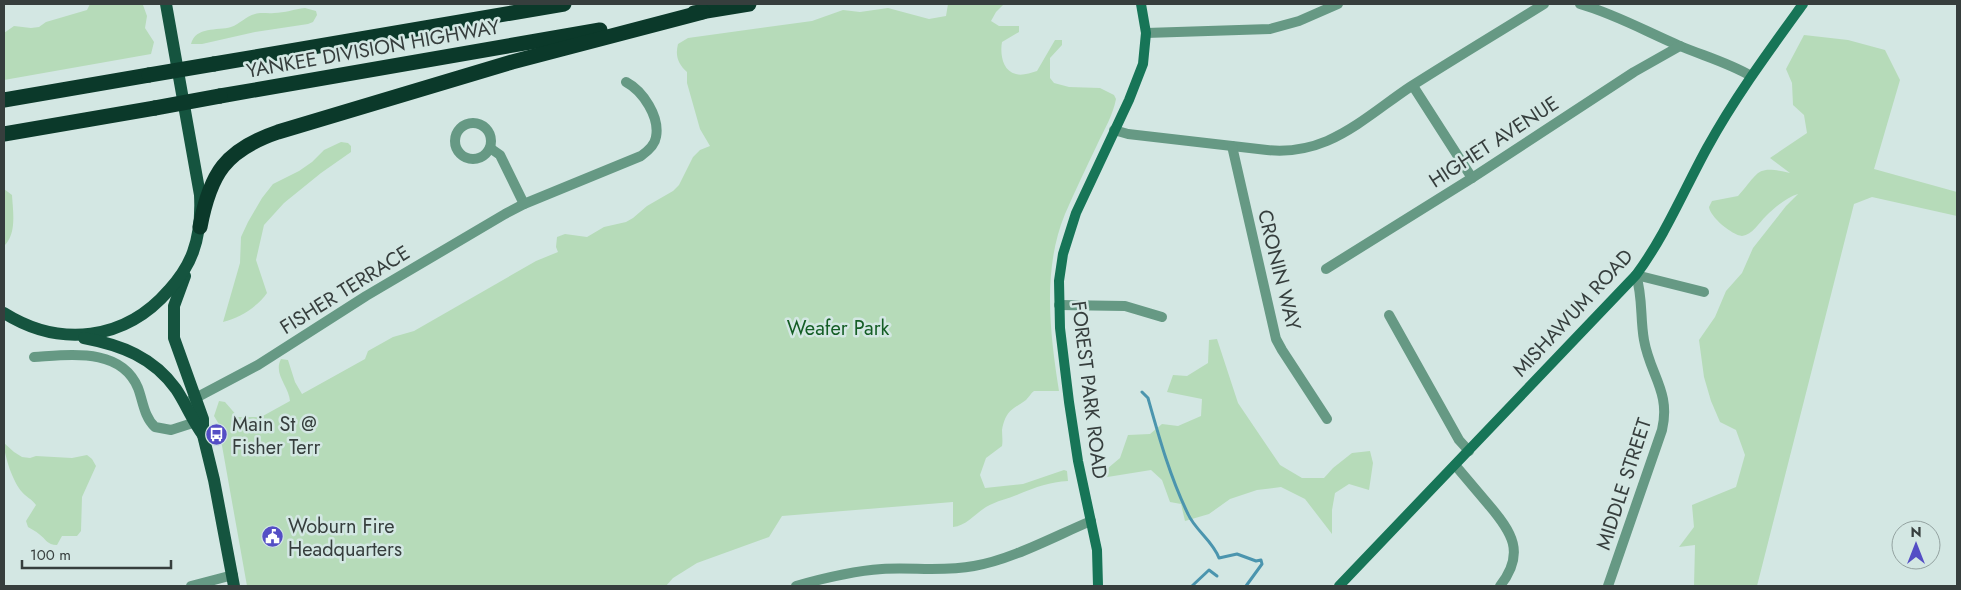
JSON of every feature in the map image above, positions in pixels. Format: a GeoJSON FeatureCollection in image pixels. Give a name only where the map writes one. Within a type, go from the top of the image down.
{"type":"FeatureCollection","features":[{"type":"Feature","properties":{"kind":"highway","name":"YANKEE DIVISION HIGHWAY"},"geometry":{"type":"LineString","coordinates":[[4,100],[564,4]]}},
{"type":"Feature","properties":{"kind":"highway","name":"YANKEE DIVISION HIGHWAY"},"geometry":{"type":"LineString","coordinates":[[4,134],[749,4]]}},
{"type":"Feature","properties":{"kind":"highway"},"geometry":{"type":"LineString","coordinates":[[200,227],[204,205],[217,173],[235,153],[257,139],[502,64],[703,12]]}},
{"type":"Feature","properties":{"kind":"main road"},"geometry":{"type":"LineString","coordinates":[[166,4],[198,182],[200,227],[174,306],[173,328],[190,401],[204,435],[234,581]]}},
{"type":"Feature","properties":{"kind":"main road","name":"FOREST PARK ROAD"},"geometry":{"type":"LineString","coordinates":[[1098,586],[1098,561],[1071,420],[1059,304],[1061,262],[1071,225],[1141,71],[1145,52],[1146,32],[1141,4]]}},
{"type":"Feature","properties":{"kind":"main road","name":"MISHAWUM ROAD"},"geometry":{"type":"LineString","coordinates":[[1339,586],[1636,275],[1649,256],[1707,147],[1751,76],[1803,4]]}},
{"type":"Feature","properties":{"kind":"main road"},"geometry":{"type":"LineString","coordinates":[[59,335],[101,332],[118,328],[133,320],[161,299],[182,274],[189,262]]}},
{"type":"Feature","properties":{"kind":"main road"},"geometry":{"type":"LineString","coordinates":[[4,313],[29,327],[59,335],[107,342],[136,353],[163,374],[190,401]]}},
{"type":"Feature","properties":{"kind":"street"},"geometry":{"type":"LineString","coordinates":[[1146,32],[1270,29],[1298,22],[1338,4]]}},
{"type":"Feature","properties":{"kind":"street"},"geometry":{"type":"LineString","coordinates":[[1114,130],[1128,134],[1275,151],[1320,144],[1343,132],[1544,4]]}},
{"type":"Feature","properties":{"kind":"street"},"geometry":{"type":"LineString","coordinates":[[1580,4],[1602,11],[1680,46],[1731,65],[1751,76]]}},
{"type":"Feature","properties":{"kind":"street","name":"HIGHET AVENUE"},"geometry":{"type":"LineString","coordinates":[[1326,268],[1472,178],[1634,72],[1680,46]]}},
{"type":"Feature","properties":{"kind":"street","name":"FISHER TERRACE"},"geometry":{"type":"LineString","coordinates":[[190,401],[258,365],[420,264],[524,204],[630,162],[649,149],[656,136],[654,119],[642,96],[626,82]]}},
{"type":"Feature","properties":{"kind":"street"},"geometry":{"type":"LineString","coordinates":[[1413,86],[1472,178]]}},
{"type":"Feature","properties":{"kind":"street","name":"CRONIN WAY"},"geometry":{"type":"LineString","coordinates":[[1232,146],[1276,339],[1327,419]]}},
{"type":"Feature","properties":{"kind":"street"},"geometry":{"type":"LineString","coordinates":[[490,148],[500,155],[524,204]]}},
{"type":"Feature","properties":{"kind":"street"},"geometry":{"type":"LineString","coordinates":[[1636,275],[1704,292]]}},
{"type":"Feature","properties":{"kind":"street","name":"MIDDLE STREET"},"geometry":{"type":"LineString","coordinates":[[1608,586],[1662,430],[1665,416],[1663,394],[1644,341],[1641,292],[1636,275]]}},
{"type":"Feature","properties":{"kind":"street"},"geometry":{"type":"LineString","coordinates":[[1059,304],[1120,306],[1143,310],[1162,317]]}},
{"type":"Feature","properties":{"kind":"street"},"geometry":{"type":"LineString","coordinates":[[1389,315],[1458,440],[1468,451]]}},
{"type":"Feature","properties":{"kind":"street"},"geometry":{"type":"LineString","coordinates":[[34,357],[87,356],[105,358],[122,366],[129,374],[137,388],[148,417],[155,427],[171,430],[199,421]]}},
{"type":"Feature","properties":{"kind":"street"},"geometry":{"type":"LineString","coordinates":[[1455,465],[1512,536],[1514,549],[1513,566],[1500,586]]}},
{"type":"Feature","properties":{"kind":"street"},"geometry":{"type":"LineString","coordinates":[[796,586],[866,571],[978,566],[1091,521]]}},
{"type":"Feature","properties":{"kind":"street"},"geometry":{"type":"LineString","coordinates":[[191,586],[234,581]]}},
{"type":"Feature","properties":{"kind":"green space"},"geometry":{"type":"Polygon","coordinates":[[[90,4],[143,5],[147,16],[145,28],[154,42],[151,54],[4,80],[4,33],[14,26],[39,27],[46,22],[87,10],[90,4]]]}},
{"type":"Feature","properties":{"kind":"green space","name":"Weafer Park"},"geometry":{"type":"Polygon","coordinates":[[[948,4],[1004,4],[991,21],[999,26],[1019,26],[1019,32],[1002,42],[1003,61],[1011,72],[1021,75],[1037,71],[1055,40],[1062,40],[1062,45],[1050,58],[1050,78],[1054,83],[1069,87],[1100,88],[1114,95],[1116,99],[1113,111],[1065,214],[1053,257],[1050,302],[1053,347],[1059,391],[1034,391],[1026,400],[1010,411],[1005,418],[1002,430],[1002,446],[986,458],[980,475],[985,488],[1023,484],[1064,470],[1067,471],[1068,481],[1043,485],[995,503],[986,507],[966,522],[953,527],[953,502],[782,516],[769,537],[697,563],[673,578],[666,586],[247,586],[221,440],[224,438],[223,431],[214,416],[219,401],[225,402],[238,417],[261,417],[290,401],[280,375],[279,364],[281,359],[288,360],[295,382],[302,394],[365,359],[368,351],[393,337],[414,331],[536,261],[558,252],[556,247],[557,237],[565,234],[587,237],[604,227],[626,222],[647,206],[673,191],[679,185],[693,157],[700,150],[710,146],[700,129],[687,83],[687,72],[679,63],[677,56],[678,44],[688,38],[812,21],[843,10],[860,12],[888,8],[929,19],[946,16],[948,4]]]}},
{"type":"Feature","properties":{"kind":"green space"},"geometry":{"type":"Polygon","coordinates":[[[305,8],[316,11],[317,15],[313,22],[308,24],[255,32],[202,44],[191,44],[197,34],[208,30],[231,27],[252,15],[305,8]]]}},
{"type":"Feature","properties":{"kind":"green space"},"geometry":{"type":"Polygon","coordinates":[[[1804,35],[1848,40],[1885,50],[1900,80],[1874,169],[1957,192],[1957,216],[1872,197],[1854,204],[1757,586],[1694,586],[1695,545],[1679,547],[1694,527],[1692,505],[1736,487],[1745,455],[1736,430],[1720,422],[1711,401],[1704,377],[1699,340],[1715,317],[1726,291],[1742,273],[1753,248],[1786,206],[1798,194],[1781,203],[1752,231],[1742,236],[1722,225],[1713,216],[1709,207],[1712,201],[1738,196],[1759,172],[1770,170],[1790,173],[1770,158],[1807,133],[1804,115],[1793,105],[1792,83],[1786,69],[1804,35]]]}},
{"type":"Feature","properties":{"kind":"green space"},"geometry":{"type":"Polygon","coordinates":[[[341,142],[348,143],[351,146],[351,152],[284,203],[264,225],[256,260],[267,293],[248,311],[236,318],[223,322],[240,263],[241,237],[262,198],[273,184],[299,171],[324,150],[341,142]]]}},
{"type":"Feature","properties":{"kind":"green space"},"geometry":{"type":"Polygon","coordinates":[[[4,189],[12,195],[13,229],[4,246],[4,189]]]}},
{"type":"Feature","properties":{"kind":"green space"},"geometry":{"type":"Polygon","coordinates":[[[1217,339],[1238,403],[1280,465],[1302,478],[1324,478],[1352,453],[1370,451],[1373,463],[1369,490],[1349,484],[1335,493],[1332,510],[1332,534],[1305,499],[1281,487],[1257,490],[1230,499],[1209,514],[1185,521],[1181,504],[1170,502],[1162,480],[1151,470],[1095,479],[1120,458],[1128,435],[1150,434],[1162,424],[1178,426],[1201,416],[1202,399],[1167,392],[1173,375],[1187,376],[1208,363],[1209,340],[1217,339]]]}},
{"type":"Feature","properties":{"kind":"green space"},"geometry":{"type":"Polygon","coordinates":[[[4,443],[22,457],[72,458],[87,455],[92,459],[96,466],[82,497],[81,531],[77,536],[62,536],[57,545],[54,545],[28,527],[26,521],[36,505],[22,492],[15,482],[7,462],[4,443]]]}},
{"type":"Feature","properties":{"kind":"waterway"},"geometry":{"type":"LineString","coordinates":[[1142,392],[1148,398],[1170,471],[1191,520],[1213,546],[1219,558],[1237,554],[1256,561],[1261,560],[1262,564],[1246,586]]}},
{"type":"Feature","properties":{"kind":"waterway"},"geometry":{"type":"LineString","coordinates":[[1192,586],[1209,570],[1217,576]]}},
{"type":"Feature","properties":{"kind":"place","name":"Main St @ Fisher Terr"},"geometry":{"type":"Point","coordinates":[216,435]}},
{"type":"Feature","properties":{"kind":"place","name":"Woburn Fire Headquarters"},"geometry":{"type":"Point","coordinates":[272,537]}}]}
